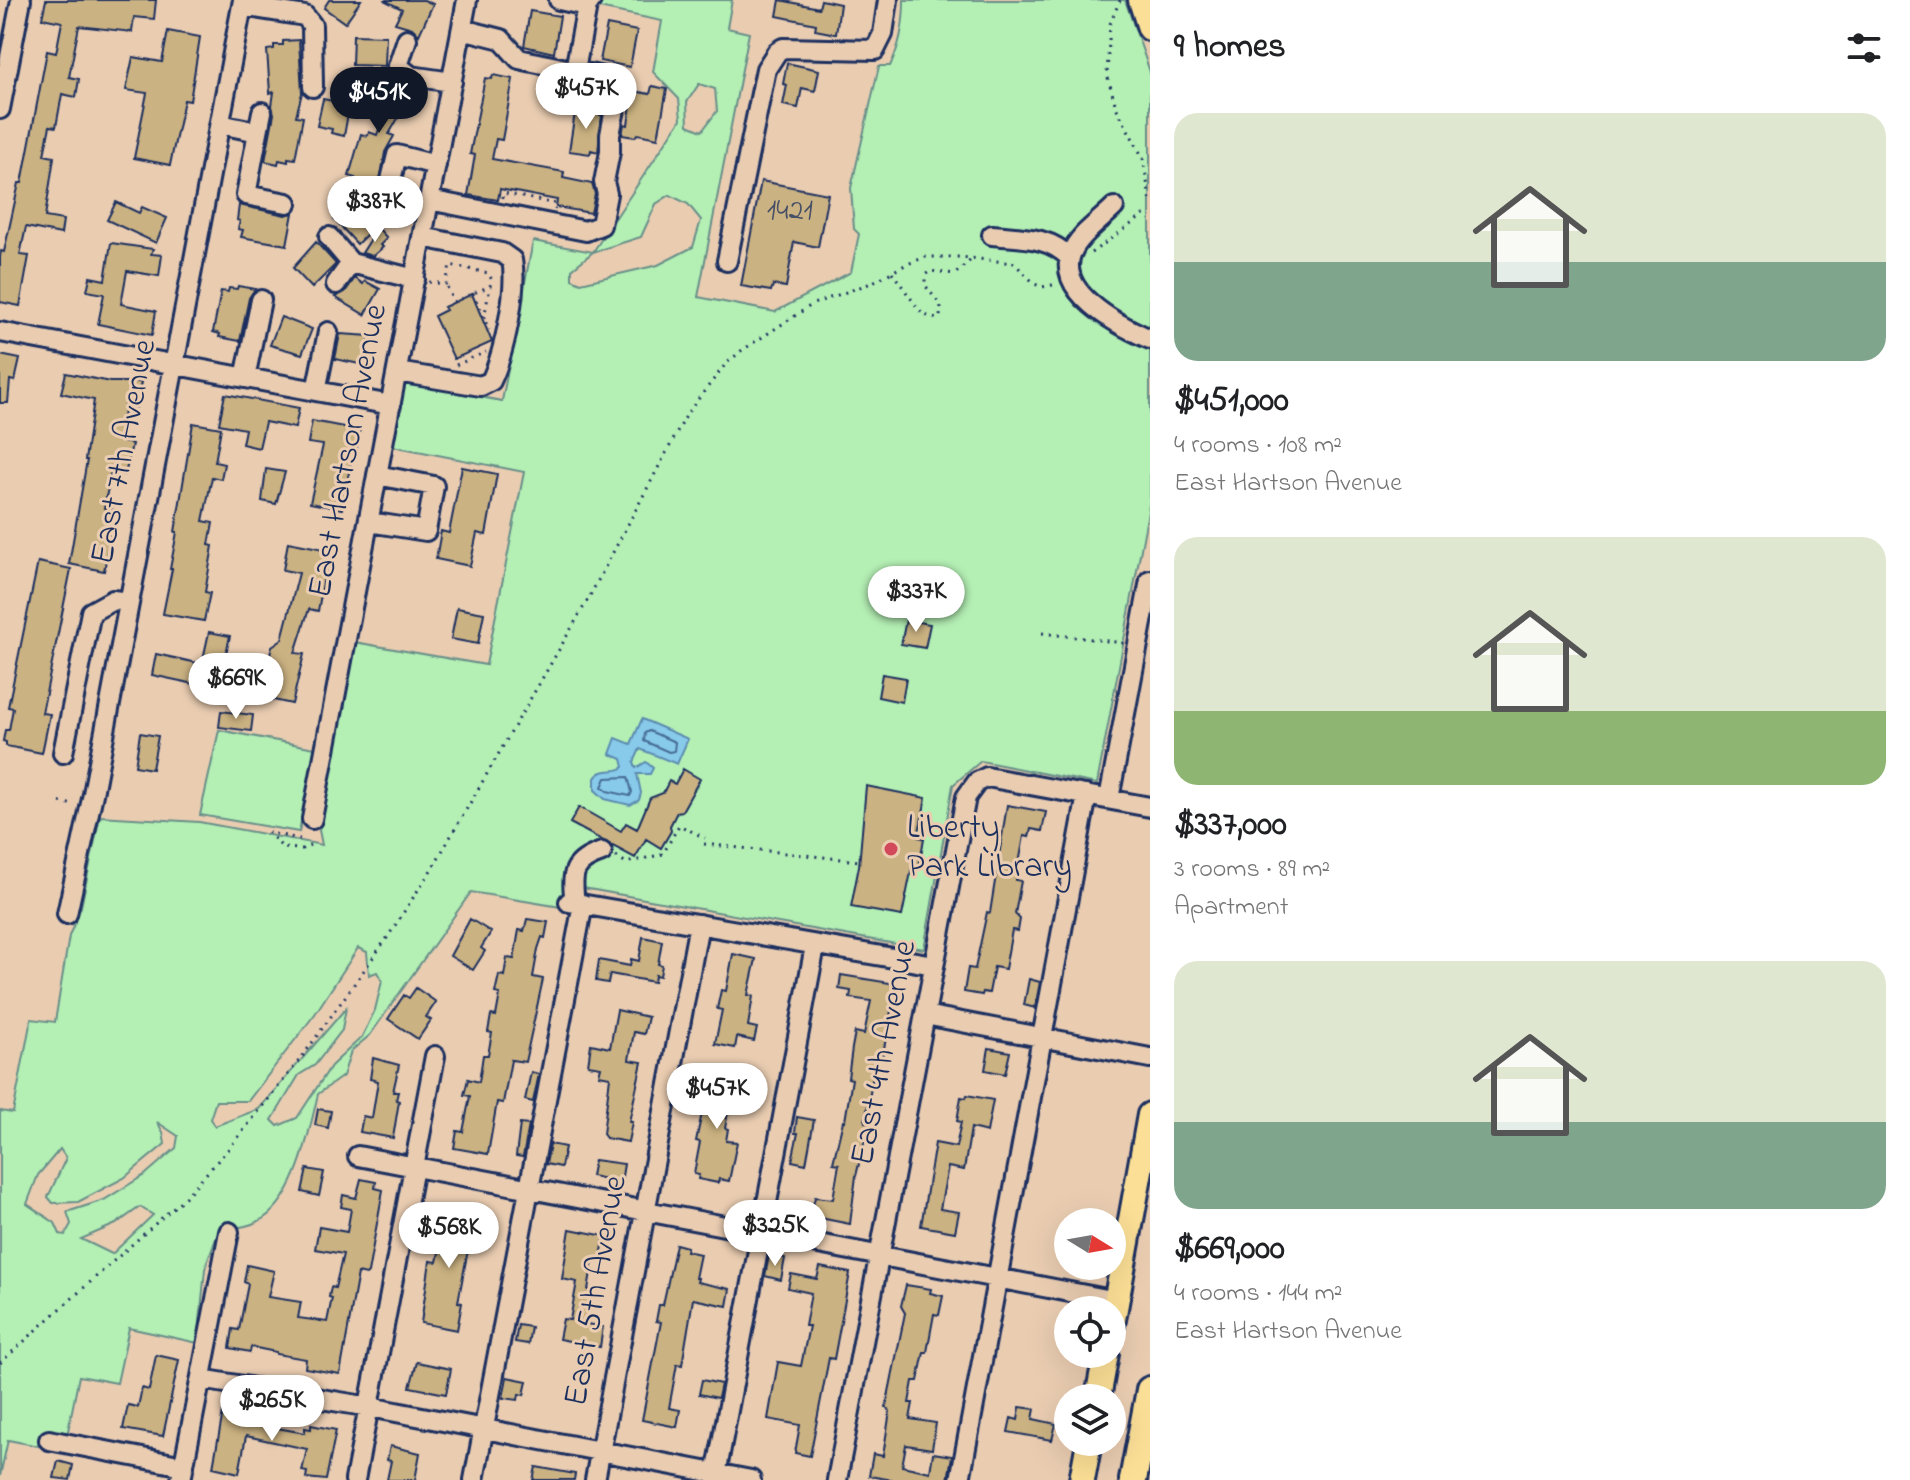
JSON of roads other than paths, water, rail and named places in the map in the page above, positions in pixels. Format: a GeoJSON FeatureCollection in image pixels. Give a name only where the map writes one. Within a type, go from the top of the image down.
{"type":"FeatureCollection","features":[{"type":"Feature","properties":{"kind":"highway"},"geometry":{"type":"LineString","coordinates":[[1133,1480],[1150,1390]]}},
{"type":"Feature","properties":{"kind":"highway"},"geometry":{"type":"LineString","coordinates":[[1125,1480],[1142,1431]]}},
{"type":"Feature","properties":{"kind":"main road"},"geometry":{"type":"LineString","coordinates":[[1141,0],[1150,28]]}},
{"type":"Feature","properties":{"kind":"main road"},"geometry":{"type":"LineString","coordinates":[[1117,1296],[1150,1115]]}},
{"type":"Feature","properties":{"kind":"main road"},"geometry":{"type":"LineString","coordinates":[[1082,1480],[1086,1456]]}},
{"type":"Feature","properties":{"kind":"street"},"geometry":{"type":"LineString","coordinates":[[0,109],[21,0]]}},
{"type":"Feature","properties":{"kind":"street","name":"East Hartson Avenue"},"geometry":{"type":"LineString","coordinates":[[312,819],[397,372],[422,280],[422,237],[467,0]]}},
{"type":"Feature","properties":{"kind":"street"},"geometry":{"type":"LineString","coordinates":[[559,0],[589,3],[575,70]]}},
{"type":"Feature","properties":{"kind":"street"},"geometry":{"type":"LineString","coordinates":[[727,261],[766,69],[771,60],[783,48],[875,50],[883,34],[888,0]]}},
{"type":"Feature","properties":{"kind":"street"},"geometry":{"type":"LineString","coordinates":[[242,3],[305,16],[312,25],[313,87]]}},
{"type":"Feature","properties":{"kind":"street","name":"East 7th Avenue"},"geometry":{"type":"LineString","coordinates":[[67,914],[90,808],[242,3]]}},
{"type":"Feature","properties":{"kind":"street"},"geometry":{"type":"LineString","coordinates":[[429,200],[586,231],[601,225],[607,194],[604,182],[619,88],[613,79],[519,59],[501,39],[462,29]]}},
{"type":"Feature","properties":{"kind":"street"},"geometry":{"type":"LineString","coordinates":[[407,39],[398,66],[411,76],[452,82]]}},
{"type":"Feature","properties":{"kind":"street"},"geometry":{"type":"LineString","coordinates":[[262,112],[246,195],[287,203]]}},
{"type":"Feature","properties":{"kind":"street"},"geometry":{"type":"LineString","coordinates":[[220,124],[258,132]]}},
{"type":"Feature","properties":{"kind":"street"},"geometry":{"type":"LineString","coordinates":[[390,184],[397,155],[436,165]]}},
{"type":"Feature","properties":{"kind":"street"},"geometry":{"type":"LineString","coordinates":[[1114,207],[1074,247],[1078,260],[1070,278],[1082,295],[1107,316],[1150,339]]}},
{"type":"Feature","properties":{"kind":"street"},"geometry":{"type":"LineString","coordinates":[[992,235],[1047,241],[1078,260]]}},
{"type":"Feature","properties":{"kind":"street"},"geometry":{"type":"LineString","coordinates":[[329,237],[351,263],[422,280]]}},
{"type":"Feature","properties":{"kind":"street"},"geometry":{"type":"LineString","coordinates":[[397,372],[481,386],[491,381],[499,365],[515,277],[512,260],[502,253],[422,237]]}},
{"type":"Feature","properties":{"kind":"street"},"geometry":{"type":"LineString","coordinates":[[336,284],[351,263]]}},
{"type":"Feature","properties":{"kind":"street"},"geometry":{"type":"LineString","coordinates":[[245,378],[261,300]]}},
{"type":"Feature","properties":{"kind":"street"},"geometry":{"type":"LineString","coordinates":[[0,332],[391,405]]}},
{"type":"Feature","properties":{"kind":"street"},"geometry":{"type":"LineString","coordinates":[[316,391],[328,332]]}},
{"type":"Feature","properties":{"kind":"street"},"geometry":{"type":"LineString","coordinates":[[369,522],[426,531],[434,486],[377,475]]}},
{"type":"Feature","properties":{"kind":"street"},"geometry":{"type":"LineString","coordinates":[[1109,799],[1150,580]]}},
{"type":"Feature","properties":{"kind":"street"},"geometry":{"type":"LineString","coordinates":[[63,753],[91,612],[113,600],[129,602]]}},
{"type":"Feature","properties":{"kind":"street","name":"East 4th Avenue"},"geometry":{"type":"LineString","coordinates":[[837,1480],[966,797],[977,782],[987,777],[1087,795]]}},
{"type":"Feature","properties":{"kind":"street"},"geometry":{"type":"LineString","coordinates":[[960,1480],[1087,795],[1150,807]]}},
{"type":"Feature","properties":{"kind":"street"},"geometry":{"type":"LineString","coordinates":[[474,1480],[530,1190],[576,903],[572,875],[577,866],[590,856],[602,852]]}},
{"type":"Feature","properties":{"kind":"street"},"geometry":{"type":"LineString","coordinates":[[576,903],[934,965]]}},
{"type":"Feature","properties":{"kind":"street","name":"East 5th Avenue"},"geometry":{"type":"LineString","coordinates":[[595,1480],[699,924]]}},
{"type":"Feature","properties":{"kind":"street"},"geometry":{"type":"LineString","coordinates":[[716,1477],[815,946]]}},
{"type":"Feature","properties":{"kind":"street"},"geometry":{"type":"LineString","coordinates":[[925,1015],[1150,1058]]}},
{"type":"Feature","properties":{"kind":"street"},"geometry":{"type":"LineString","coordinates":[[355,1480],[435,1056]]}},
{"type":"Feature","properties":{"kind":"street"},"geometry":{"type":"LineString","coordinates":[[358,1156],[999,1279],[1056,1296]]}},
{"type":"Feature","properties":{"kind":"street"},"geometry":{"type":"LineString","coordinates":[[49,1440],[183,1473],[229,1232]]}},
{"type":"Feature","properties":{"kind":"street"},"geometry":{"type":"LineString","coordinates":[[201,1379],[370,1407],[716,1477],[751,1480]]}},
{"type":"Feature","properties":{"kind":"water"},"geometry":{"type":"Polygon","coordinates":[[[642,719],[688,739],[677,764],[640,749],[634,762],[636,768],[646,762],[653,768],[650,774],[637,774],[641,793],[639,800],[630,805],[605,799],[595,790],[595,778],[602,772],[624,767],[622,759],[610,754],[616,738],[631,744],[642,719]]]}},
{"type":"Feature","properties":{"kind":"place","name":"Liberty Park Library"},"geometry":{"type":"Point","coordinates":[891,849]}}]}
